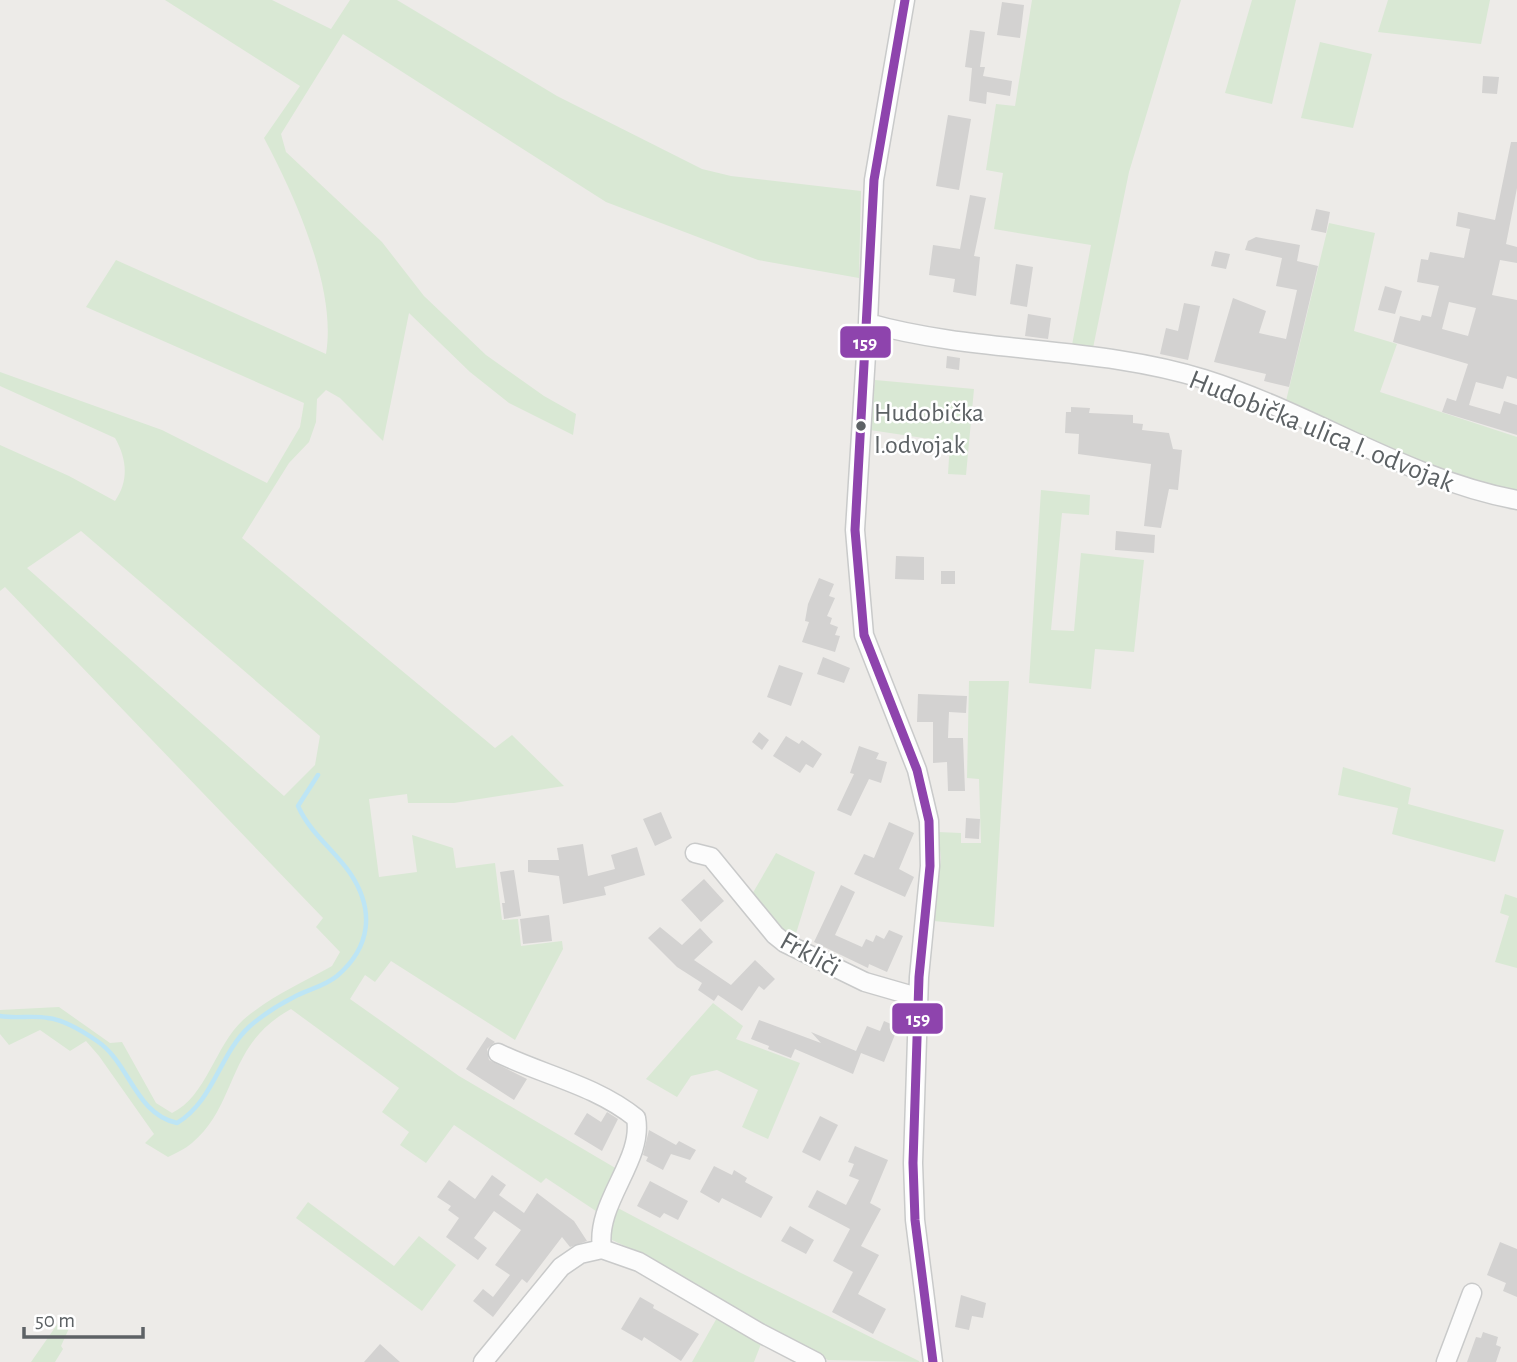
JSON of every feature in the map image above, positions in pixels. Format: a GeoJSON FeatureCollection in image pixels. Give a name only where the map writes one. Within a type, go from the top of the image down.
{"type":"FeatureCollection","features":[{"type":"Feature","properties":{"kind":"street"},"geometry":{"type":"LineString","coordinates":[[905,0],[874,180],[855,530],[856,572],[864,635],[926,797],[930,866],[917,997],[913,1163],[915,1220],[933,1362]]}},
{"type":"Feature","properties":{"kind":"street","name":"Hudobička ulica I. odvojak"},"geometry":{"type":"LineString","coordinates":[[868,323],[975,343],[1105,357],[1206,379],[1427,475],[1466,489],[1517,500]]}},
{"type":"Feature","properties":{"kind":"street","name":"Frkliči"},"geometry":{"type":"LineString","coordinates":[[695,853],[711,857],[775,935],[785,943],[864,982],[917,997]]}},
{"type":"Feature","properties":{"kind":"street"},"geometry":{"type":"LineString","coordinates":[[498,1053],[528,1067],[558,1075],[636,1118],[635,1141],[599,1231],[602,1249]]}},
{"type":"Feature","properties":{"kind":"street"},"geometry":{"type":"LineString","coordinates":[[483,1362],[561,1268],[580,1254],[602,1249],[639,1262],[760,1334],[816,1362]]}},
{"type":"Feature","properties":{"kind":"street"},"geometry":{"type":"LineString","coordinates":[[1447,1362],[1472,1293]]}},
{"type":"Feature","properties":{"kind":"green space"},"geometry":{"type":"Polygon","coordinates":[[[165,0],[272,0],[331,29],[350,0],[397,0],[557,96],[702,169],[731,176],[861,191],[859,278],[758,260],[606,202],[343,34],[281,134],[286,152],[382,242],[424,296],[486,355],[544,396],[576,414],[573,435],[509,403],[470,372],[409,313],[383,441],[340,398],[326,390],[317,399],[316,422],[309,442],[289,463],[242,538],[495,748],[512,735],[564,786],[454,803],[408,803],[407,794],[369,799],[379,877],[417,872],[412,835],[453,848],[456,868],[495,863],[502,920],[518,919],[521,946],[562,941],[563,949],[515,1040],[391,961],[375,982],[365,975],[350,999],[459,1076],[617,1169],[599,1213],[546,1178],[541,1183],[454,1125],[426,1163],[400,1145],[409,1132],[382,1112],[399,1088],[291,1009],[270,1023],[255,1039],[207,1128],[189,1145],[168,1157],[145,1143],[154,1134],[86,1041],[70,1051],[40,1030],[9,1045],[0,1034],[0,1010],[59,1007],[110,1043],[122,1042],[156,1103],[172,1113],[194,1095],[225,1043],[243,1020],[274,997],[332,966],[340,952],[316,927],[323,918],[5,587],[0,591],[0,445],[69,476],[115,501],[123,486],[125,470],[115,438],[0,386],[0,372],[162,430],[267,483],[300,427],[304,403],[86,307],[116,260],[326,354],[328,328],[325,301],[311,243],[264,138],[300,86],[165,0]],[[81,531],[27,568],[284,796],[315,765],[320,736],[81,531]]]}},
{"type":"Feature","properties":{"kind":"green space"},"geometry":{"type":"Polygon","coordinates":[[[1032,0],[1181,0],[1129,172],[1093,348],[1072,345],[1091,245],[994,229],[1003,173],[986,170],[996,104],[1015,106],[1032,0]]]}},
{"type":"Feature","properties":{"kind":"green space"},"geometry":{"type":"Polygon","coordinates":[[[1252,0],[1296,0],[1272,104],[1225,93],[1252,0]]]}},
{"type":"Feature","properties":{"kind":"green space"},"geometry":{"type":"Polygon","coordinates":[[[1388,0],[1490,0],[1481,44],[1378,32],[1388,0]]]}},
{"type":"Feature","properties":{"kind":"green space"},"geometry":{"type":"Polygon","coordinates":[[[1320,42],[1372,54],[1353,128],[1301,118],[1320,42]]]}},
{"type":"Feature","properties":{"kind":"green space"},"geometry":{"type":"Polygon","coordinates":[[[1329,223],[1375,233],[1354,331],[1397,344],[1380,392],[1517,437],[1517,492],[1466,483],[1285,405],[1329,223]]]}},
{"type":"Feature","properties":{"kind":"green space"},"geometry":{"type":"Polygon","coordinates":[[[875,380],[974,389],[966,475],[948,474],[950,442],[870,430],[875,380]]]}},
{"type":"Feature","properties":{"kind":"green space"},"geometry":{"type":"Polygon","coordinates":[[[1041,490],[1090,495],[1089,515],[1062,513],[1051,630],[1074,631],[1081,553],[1144,560],[1134,652],[1095,649],[1091,689],[1029,683],[1041,490]]]}},
{"type":"Feature","properties":{"kind":"green space"},"geometry":{"type":"Polygon","coordinates":[[[969,681],[1009,681],[994,927],[934,921],[941,858],[938,832],[961,833],[961,843],[981,843],[979,779],[967,778],[969,681]]]}},
{"type":"Feature","properties":{"kind":"green space"},"geometry":{"type":"Polygon","coordinates":[[[1343,767],[1411,788],[1408,804],[1504,830],[1495,862],[1392,834],[1398,808],[1338,795],[1343,767]]]}},
{"type":"Feature","properties":{"kind":"green space"},"geometry":{"type":"Polygon","coordinates":[[[776,853],[815,872],[794,940],[782,932],[751,896],[776,853]]]}},
{"type":"Feature","properties":{"kind":"green space"},"geometry":{"type":"Polygon","coordinates":[[[1505,894],[1517,898],[1517,968],[1495,962],[1509,916],[1500,913],[1505,894]]]}},
{"type":"Feature","properties":{"kind":"green space"},"geometry":{"type":"Polygon","coordinates":[[[713,1003],[743,1026],[736,1039],[800,1063],[768,1139],[742,1127],[758,1090],[717,1070],[691,1076],[677,1097],[646,1079],[713,1003]]]}},
{"type":"Feature","properties":{"kind":"green space"},"geometry":{"type":"Polygon","coordinates":[[[308,1202],[394,1266],[419,1236],[456,1265],[422,1311],[296,1218],[308,1202]]]}},
{"type":"Feature","properties":{"kind":"green space"},"geometry":{"type":"Polygon","coordinates":[[[614,1206],[739,1272],[921,1362],[828,1360],[760,1325],[642,1254],[612,1240],[606,1234],[614,1206]]]}},
{"type":"Feature","properties":{"kind":"green space"},"geometry":{"type":"Polygon","coordinates":[[[63,1316],[71,1324],[61,1346],[63,1349],[55,1362],[31,1362],[63,1316]]]}},
{"type":"Feature","properties":{"kind":"green space"},"geometry":{"type":"Polygon","coordinates":[[[718,1316],[761,1344],[754,1362],[692,1362],[718,1316]]]}},
{"type":"Feature","properties":{"kind":"building"},"geometry":{"type":"Polygon","coordinates":[[[1002,2],[1024,5],[1020,38],[997,35],[1002,2]]]}},
{"type":"Feature","properties":{"kind":"building"},"geometry":{"type":"Polygon","coordinates":[[[970,30],[985,32],[980,67],[985,67],[983,76],[1012,81],[1010,96],[987,92],[986,104],[969,101],[972,68],[965,67],[970,30]]]}},
{"type":"Feature","properties":{"kind":"building"},"geometry":{"type":"Polygon","coordinates":[[[1483,76],[1499,77],[1497,94],[1482,93],[1483,76]]]}},
{"type":"Feature","properties":{"kind":"building"},"geometry":{"type":"Polygon","coordinates":[[[948,115],[971,119],[959,190],[936,186],[948,115]]]}},
{"type":"Feature","properties":{"kind":"building"},"geometry":{"type":"Polygon","coordinates":[[[1511,142],[1517,142],[1517,188],[1506,244],[1517,247],[1517,263],[1500,260],[1492,295],[1517,300],[1517,379],[1507,376],[1503,389],[1476,382],[1469,405],[1500,414],[1504,401],[1517,405],[1517,435],[1442,412],[1447,398],[1456,401],[1468,364],[1393,342],[1400,316],[1420,321],[1422,315],[1431,317],[1439,286],[1417,282],[1421,259],[1428,260],[1430,252],[1464,258],[1470,229],[1456,226],[1458,212],[1495,220],[1511,142]],[[1449,302],[1442,329],[1468,336],[1476,308],[1449,302]]]}},
{"type":"Feature","properties":{"kind":"building"},"geometry":{"type":"Polygon","coordinates":[[[970,195],[986,198],[974,256],[980,257],[976,296],[953,292],[955,279],[929,275],[933,245],[960,249],[970,195]]]}},
{"type":"Feature","properties":{"kind":"building"},"geometry":{"type":"Polygon","coordinates":[[[1316,209],[1330,212],[1326,233],[1311,230],[1316,209]]]}},
{"type":"Feature","properties":{"kind":"building"},"geometry":{"type":"Polygon","coordinates":[[[1256,237],[1300,245],[1297,261],[1318,266],[1289,387],[1264,381],[1266,374],[1214,362],[1233,298],[1266,311],[1259,333],[1286,339],[1297,290],[1276,286],[1282,258],[1245,250],[1248,241],[1256,237]]]}},
{"type":"Feature","properties":{"kind":"building"},"geometry":{"type":"Polygon","coordinates":[[[1215,251],[1230,254],[1226,269],[1211,266],[1215,251]]]}},
{"type":"Feature","properties":{"kind":"building"},"geometry":{"type":"Polygon","coordinates":[[[1016,264],[1033,267],[1027,307],[1010,304],[1016,264]]]}},
{"type":"Feature","properties":{"kind":"building"},"geometry":{"type":"Polygon","coordinates":[[[1385,286],[1402,291],[1395,314],[1378,310],[1385,286]]]}},
{"type":"Feature","properties":{"kind":"building"},"geometry":{"type":"Polygon","coordinates":[[[1184,303],[1200,306],[1188,360],[1160,354],[1166,328],[1178,331],[1184,303]]]}},
{"type":"Feature","properties":{"kind":"building"},"geometry":{"type":"Polygon","coordinates":[[[1028,314],[1051,318],[1048,339],[1025,336],[1028,314]]]}},
{"type":"Feature","properties":{"kind":"building"},"geometry":{"type":"Polygon","coordinates":[[[947,356],[960,358],[959,370],[946,368],[947,356]]]}},
{"type":"Feature","properties":{"kind":"building"},"geometry":{"type":"Polygon","coordinates":[[[1071,407],[1090,408],[1089,413],[1133,415],[1133,423],[1143,424],[1142,430],[1169,433],[1173,449],[1182,450],[1178,490],[1169,489],[1161,528],[1144,526],[1151,464],[1078,454],[1079,434],[1065,433],[1066,412],[1071,412],[1071,407]]]}},
{"type":"Feature","properties":{"kind":"building"},"geometry":{"type":"Polygon","coordinates":[[[1116,531],[1155,535],[1154,553],[1115,550],[1116,531]]]}},
{"type":"Feature","properties":{"kind":"building"},"geometry":{"type":"Polygon","coordinates":[[[896,556],[924,557],[924,580],[895,579],[896,556]]]}},
{"type":"Feature","properties":{"kind":"building"},"geometry":{"type":"Polygon","coordinates":[[[941,571],[955,571],[955,584],[941,584],[941,571]]]}},
{"type":"Feature","properties":{"kind":"building"},"geometry":{"type":"Polygon","coordinates":[[[819,578],[834,584],[829,596],[835,598],[827,616],[832,618],[830,624],[838,627],[835,635],[840,636],[835,652],[802,642],[809,622],[805,621],[808,604],[819,578]]]}},
{"type":"Feature","properties":{"kind":"building"},"geometry":{"type":"Polygon","coordinates":[[[823,657],[850,668],[844,683],[817,674],[823,657]]]}},
{"type":"Feature","properties":{"kind":"building"},"geometry":{"type":"Polygon","coordinates":[[[779,665],[803,673],[791,706],[767,697],[779,665]]]}},
{"type":"Feature","properties":{"kind":"building"},"geometry":{"type":"Polygon","coordinates":[[[918,694],[967,696],[966,713],[949,712],[948,738],[963,738],[965,791],[948,791],[947,762],[933,763],[933,722],[917,722],[918,694]]]}},
{"type":"Feature","properties":{"kind":"building"},"geometry":{"type":"Polygon","coordinates":[[[759,732],[769,740],[762,750],[752,742],[759,732]]]}},
{"type":"Feature","properties":{"kind":"building"},"geometry":{"type":"Polygon","coordinates":[[[786,736],[799,744],[802,740],[822,754],[813,768],[806,764],[800,773],[773,756],[786,736]]]}},
{"type":"Feature","properties":{"kind":"building"},"geometry":{"type":"Polygon","coordinates":[[[859,746],[879,753],[876,759],[887,762],[881,783],[869,779],[851,816],[837,810],[854,774],[850,773],[859,746]]]}},
{"type":"Feature","properties":{"kind":"building"},"geometry":{"type":"Polygon","coordinates":[[[661,812],[672,838],[655,846],[643,819],[661,812]]]}},
{"type":"Feature","properties":{"kind":"building"},"geometry":{"type":"Polygon","coordinates":[[[966,818],[980,819],[979,839],[965,838],[966,818]]]}},
{"type":"Feature","properties":{"kind":"building"},"geometry":{"type":"Polygon","coordinates":[[[889,822],[914,833],[899,869],[914,877],[905,897],[854,874],[864,854],[874,858],[889,822]]]}},
{"type":"Feature","properties":{"kind":"building"},"geometry":{"type":"Polygon","coordinates":[[[583,844],[588,876],[615,869],[611,855],[637,847],[645,875],[604,887],[606,895],[563,904],[559,876],[528,872],[528,860],[559,860],[557,848],[583,844]]]}},
{"type":"Feature","properties":{"kind":"building"},"geometry":{"type":"Polygon","coordinates":[[[514,870],[521,916],[504,919],[502,903],[505,903],[500,872],[514,870]]]}},
{"type":"Feature","properties":{"kind":"building"},"geometry":{"type":"Polygon","coordinates":[[[704,879],[724,901],[701,922],[681,900],[704,879]]]}},
{"type":"Feature","properties":{"kind":"building"},"geometry":{"type":"Polygon","coordinates":[[[841,885],[855,892],[835,935],[862,947],[866,939],[873,942],[876,935],[884,939],[889,930],[903,936],[887,972],[869,964],[868,968],[814,942],[841,885]]]}},
{"type":"Feature","properties":{"kind":"building"},"geometry":{"type":"Polygon","coordinates":[[[549,915],[552,941],[523,944],[520,919],[549,915]]]}},
{"type":"Feature","properties":{"kind":"building"},"geometry":{"type":"Polygon","coordinates":[[[660,927],[682,945],[700,928],[713,942],[694,960],[731,985],[755,960],[775,979],[764,990],[759,986],[742,1011],[718,995],[714,1001],[698,990],[702,983],[677,967],[648,938],[660,927]]]}},
{"type":"Feature","properties":{"kind":"building"},"geometry":{"type":"Polygon","coordinates":[[[759,1020],[821,1043],[811,1032],[856,1051],[867,1026],[880,1031],[884,1021],[898,1027],[884,1062],[861,1053],[853,1074],[795,1049],[791,1058],[768,1049],[769,1046],[751,1039],[759,1020]]]}},
{"type":"Feature","properties":{"kind":"building"},"geometry":{"type":"Polygon","coordinates":[[[487,1037],[495,1042],[487,1049],[489,1060],[527,1079],[514,1100],[466,1069],[487,1037]]]}},
{"type":"Feature","properties":{"kind":"building"},"geometry":{"type":"Polygon","coordinates":[[[607,1112],[618,1119],[602,1151],[574,1134],[587,1113],[601,1122],[607,1112]]]}},
{"type":"Feature","properties":{"kind":"building"},"geometry":{"type":"Polygon","coordinates":[[[820,1116],[838,1125],[820,1161],[802,1152],[820,1116]]]}},
{"type":"Feature","properties":{"kind":"building"},"geometry":{"type":"Polygon","coordinates":[[[649,1130],[676,1145],[679,1141],[696,1150],[690,1160],[671,1154],[663,1170],[646,1161],[648,1157],[643,1155],[649,1130]]]}},
{"type":"Feature","properties":{"kind":"building"},"geometry":{"type":"Polygon","coordinates":[[[855,1146],[888,1160],[870,1203],[881,1209],[861,1246],[879,1255],[858,1294],[886,1309],[873,1334],[832,1312],[853,1272],[833,1261],[850,1229],[808,1207],[817,1190],[846,1205],[859,1180],[849,1176],[854,1164],[848,1162],[855,1146]]]}},
{"type":"Feature","properties":{"kind":"building"},"geometry":{"type":"Polygon","coordinates":[[[714,1166],[732,1175],[734,1170],[747,1178],[745,1182],[773,1197],[761,1218],[722,1198],[719,1203],[700,1192],[714,1166]]]}},
{"type":"Feature","properties":{"kind":"building"},"geometry":{"type":"Polygon","coordinates":[[[492,1175],[506,1185],[499,1195],[524,1213],[537,1193],[574,1221],[587,1241],[570,1247],[562,1237],[527,1283],[522,1279],[493,1317],[473,1301],[483,1289],[493,1297],[510,1275],[495,1265],[521,1230],[494,1211],[474,1238],[487,1248],[478,1260],[446,1237],[459,1218],[448,1210],[451,1206],[437,1197],[449,1180],[475,1199],[492,1175]]]}},
{"type":"Feature","properties":{"kind":"building"},"geometry":{"type":"Polygon","coordinates":[[[650,1181],[688,1201],[678,1220],[664,1213],[660,1218],[637,1206],[650,1181]]]}},
{"type":"Feature","properties":{"kind":"building"},"geometry":{"type":"Polygon","coordinates":[[[790,1226],[814,1240],[806,1254],[781,1241],[790,1226]]]}},
{"type":"Feature","properties":{"kind":"building"},"geometry":{"type":"Polygon","coordinates":[[[1500,1242],[1517,1249],[1517,1297],[1503,1291],[1506,1283],[1487,1275],[1500,1242]]]}},
{"type":"Feature","properties":{"kind":"building"},"geometry":{"type":"Polygon","coordinates":[[[961,1295],[986,1303],[983,1318],[972,1316],[969,1330],[955,1327],[961,1295]]]}},
{"type":"Feature","properties":{"kind":"building"},"geometry":{"type":"Polygon","coordinates":[[[640,1297],[654,1305],[653,1308],[699,1334],[681,1361],[644,1337],[642,1341],[621,1329],[640,1297]]]}},
{"type":"Feature","properties":{"kind":"building"},"geometry":{"type":"Polygon","coordinates":[[[1483,1332],[1498,1337],[1496,1345],[1501,1347],[1496,1362],[1467,1362],[1476,1337],[1481,1338],[1483,1332]]]}},
{"type":"Feature","properties":{"kind":"building"},"geometry":{"type":"Polygon","coordinates":[[[380,1344],[400,1362],[364,1362],[380,1344]]]}},
{"type":"Feature","properties":{"kind":"waterway"},"geometry":{"type":"LineString","coordinates":[[0,1016],[48,1018],[74,1027],[108,1050],[151,1109],[163,1118],[177,1123],[189,1114],[208,1090],[239,1037],[282,1003],[337,976],[357,953],[363,940],[366,914],[358,887],[343,864],[315,833],[298,806],[318,775]]}},
{"type":"Feature","properties":{"kind":"transit line","name":"159"},"geometry":{"type":"LineString","coordinates":[[905,0],[874,180],[855,530],[864,635],[917,770],[929,821],[930,866],[919,977],[913,1163],[915,1220],[933,1362]]}},
{"type":"Feature","properties":{"kind":"place","name":"Hudobička I.odvojak"},"geometry":{"type":"Point","coordinates":[861,426]}}]}
